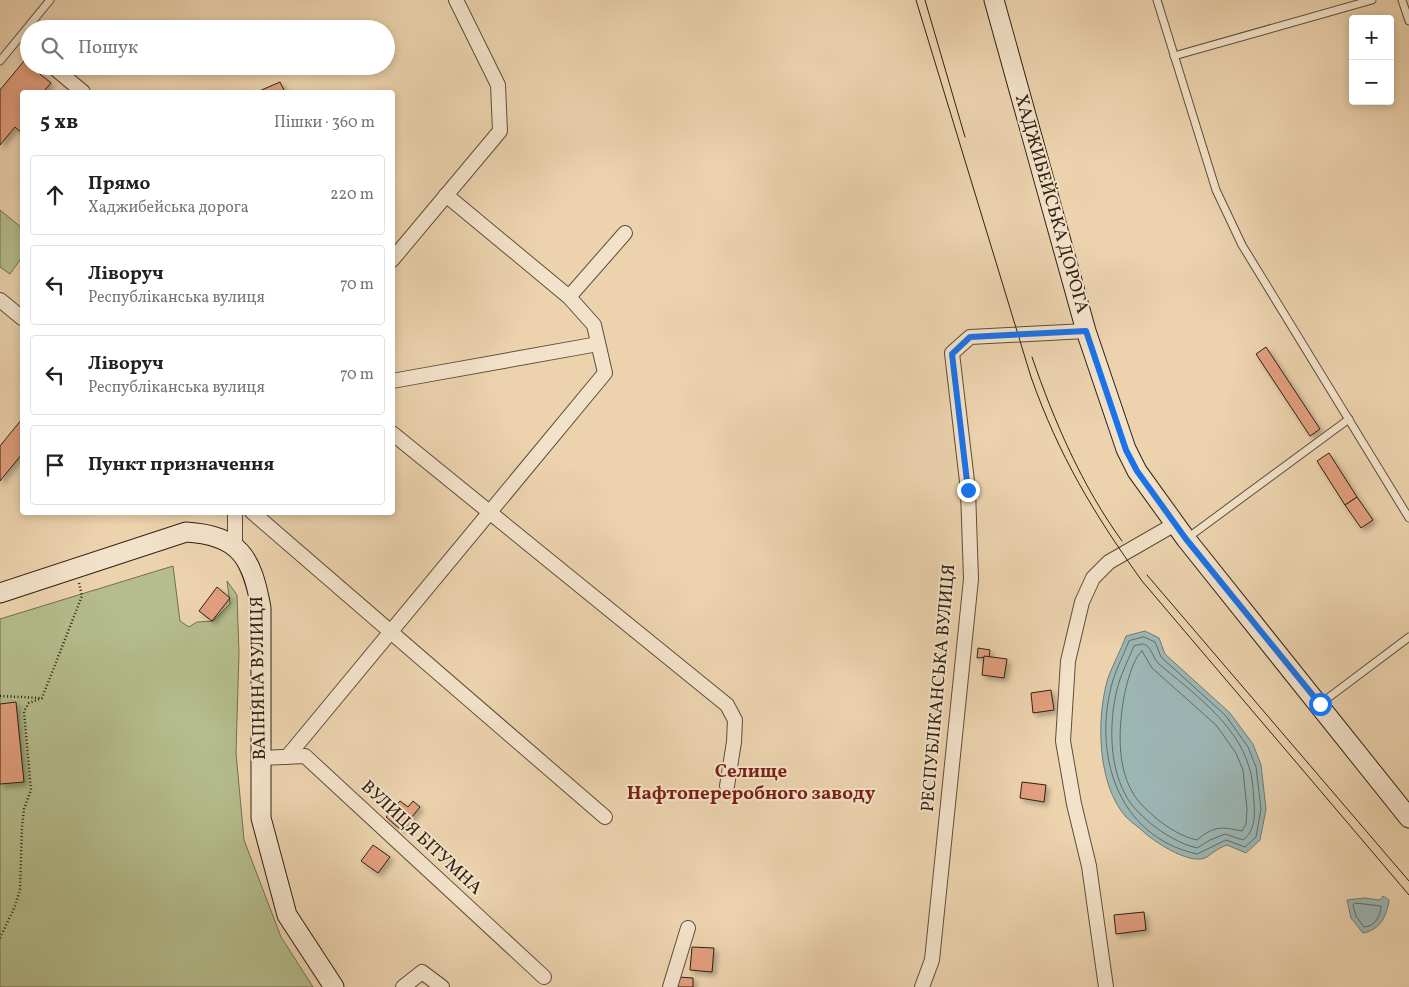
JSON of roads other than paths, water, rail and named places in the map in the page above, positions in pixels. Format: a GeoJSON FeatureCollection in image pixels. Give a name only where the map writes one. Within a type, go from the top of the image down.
{"type":"FeatureCollection","features":[{"type":"Feature","properties":{"kind":"street"},"geometry":{"type":"LineString","coordinates":[[395,256],[500,131],[498,86],[456,0]]}},
{"type":"Feature","properties":{"kind":"street","name":"ХАДЖИБЕЙСЬКА ДОРОГА"},"geometry":{"type":"LineString","coordinates":[[994,0],[1086,331],[1126,450],[1137,471],[1186,539],[1320,704],[1409,818]]}},
{"type":"Feature","properties":{"kind":"street"},"geometry":{"type":"LineString","coordinates":[[63,75],[81,90]]}},
{"type":"Feature","properties":{"kind":"street"},"geometry":{"type":"LineString","coordinates":[[287,757],[605,373],[594,325],[569,297],[446,195]]}},
{"type":"Feature","properties":{"kind":"street"},"geometry":{"type":"LineString","coordinates":[[569,297],[625,233]]}},
{"type":"Feature","properties":{"kind":"street"},"geometry":{"type":"LineString","coordinates":[[0,300],[20,316]]}},
{"type":"Feature","properties":{"kind":"street","name":"РЕСПУБЛІКАНСЬКА ВУЛИЦЯ"},"geometry":{"type":"LineString","coordinates":[[922,987],[932,960],[971,579],[968,490],[952,354],[970,337],[1086,331]]}},
{"type":"Feature","properties":{"kind":"street"},"geometry":{"type":"LineString","coordinates":[[395,380],[598,344]]}},
{"type":"Feature","properties":{"kind":"street"},"geometry":{"type":"LineString","coordinates":[[395,435],[727,705],[735,720],[734,742],[727,786]]}},
{"type":"Feature","properties":{"kind":"street"},"geometry":{"type":"LineString","coordinates":[[235,515],[236,546]]}},
{"type":"Feature","properties":{"kind":"street"},"geometry":{"type":"LineString","coordinates":[[256,515],[391,630],[605,818]]}},
{"type":"Feature","properties":{"kind":"street"},"geometry":{"type":"LineString","coordinates":[[1106,987],[1089,866],[1074,804],[1063,741],[1068,661],[1082,602],[1093,578],[1109,562],[1175,524]]}},
{"type":"Feature","properties":{"kind":"street","name":"ВАПНЯНА ВУЛИЦЯ"},"geometry":{"type":"LineString","coordinates":[[0,593],[186,532],[205,533],[226,540],[236,546],[248,560],[256,579],[261,608],[261,818],[287,915],[334,987]]}},
{"type":"Feature","properties":{"kind":"street","name":"ВУЛИЦЯ БІТУМНА"},"geometry":{"type":"LineString","coordinates":[[261,758],[305,756],[544,977]]}},
{"type":"Feature","properties":{"kind":"street"},"geometry":{"type":"LineString","coordinates":[[670,987],[688,928]]}},
{"type":"Feature","properties":{"kind":"street"},"geometry":{"type":"LineString","coordinates":[[403,987],[422,972],[442,987]]}},
{"type":"Feature","properties":{"kind":"lane"},"geometry":{"type":"LineString","coordinates":[[34,20],[50,0]]}},
{"type":"Feature","properties":{"kind":"lane"},"geometry":{"type":"LineString","coordinates":[[1157,0],[1216,190],[1242,245],[1409,518]]}},
{"type":"Feature","properties":{"kind":"lane"},"geometry":{"type":"LineString","coordinates":[[1174,56],[1372,0]]}},
{"type":"Feature","properties":{"kind":"lane"},"geometry":{"type":"LineString","coordinates":[[1402,0],[1409,21]]}},
{"type":"Feature","properties":{"kind":"lane"},"geometry":{"type":"LineString","coordinates":[[0,61],[20,37]]}},
{"type":"Feature","properties":{"kind":"lane"},"geometry":{"type":"LineString","coordinates":[[1186,539],[1349,419]]}},
{"type":"Feature","properties":{"kind":"lane"},"geometry":{"type":"LineString","coordinates":[[1320,704],[1409,637]]}},
{"type":"Feature","properties":{"kind":"water"},"geometry":{"type":"Polygon","coordinates":[[[1145,631],[1159,638],[1165,654],[1230,713],[1253,744],[1261,765],[1266,809],[1260,840],[1246,853],[1227,845],[1201,859],[1193,859],[1175,853],[1146,834],[1126,817],[1116,803],[1104,769],[1101,731],[1104,694],[1108,678],[1126,636],[1145,631]]]}},
{"type":"Feature","properties":{"kind":"water"},"geometry":{"type":"Polygon","coordinates":[[[1383,896],[1389,900],[1382,921],[1374,929],[1363,933],[1351,918],[1347,900],[1364,898],[1380,900],[1383,896]]]}},
{"type":"Feature","properties":{"kind":"tram line"},"geometry":{"type":"LineString","coordinates":[[916,0],[1031,377],[1053,433],[1079,484],[1108,532],[1142,581],[1409,895]]}},
{"type":"Feature","properties":{"kind":"tram line"},"geometry":{"type":"LineString","coordinates":[[925,0],[965,137]]}},
{"type":"Feature","properties":{"kind":"tram line"},"geometry":{"type":"LineString","coordinates":[[1032,357],[1070,452],[1094,498],[1122,541]]}},
{"type":"Feature","properties":{"kind":"tram line"},"geometry":{"type":"LineString","coordinates":[[1147,575],[1409,881]]}},
{"type":"Feature","properties":{"kind":"district","name":"Селище Нафтопереробного заводу"},"geometry":{"type":"Point","coordinates":[751,783]}}]}
